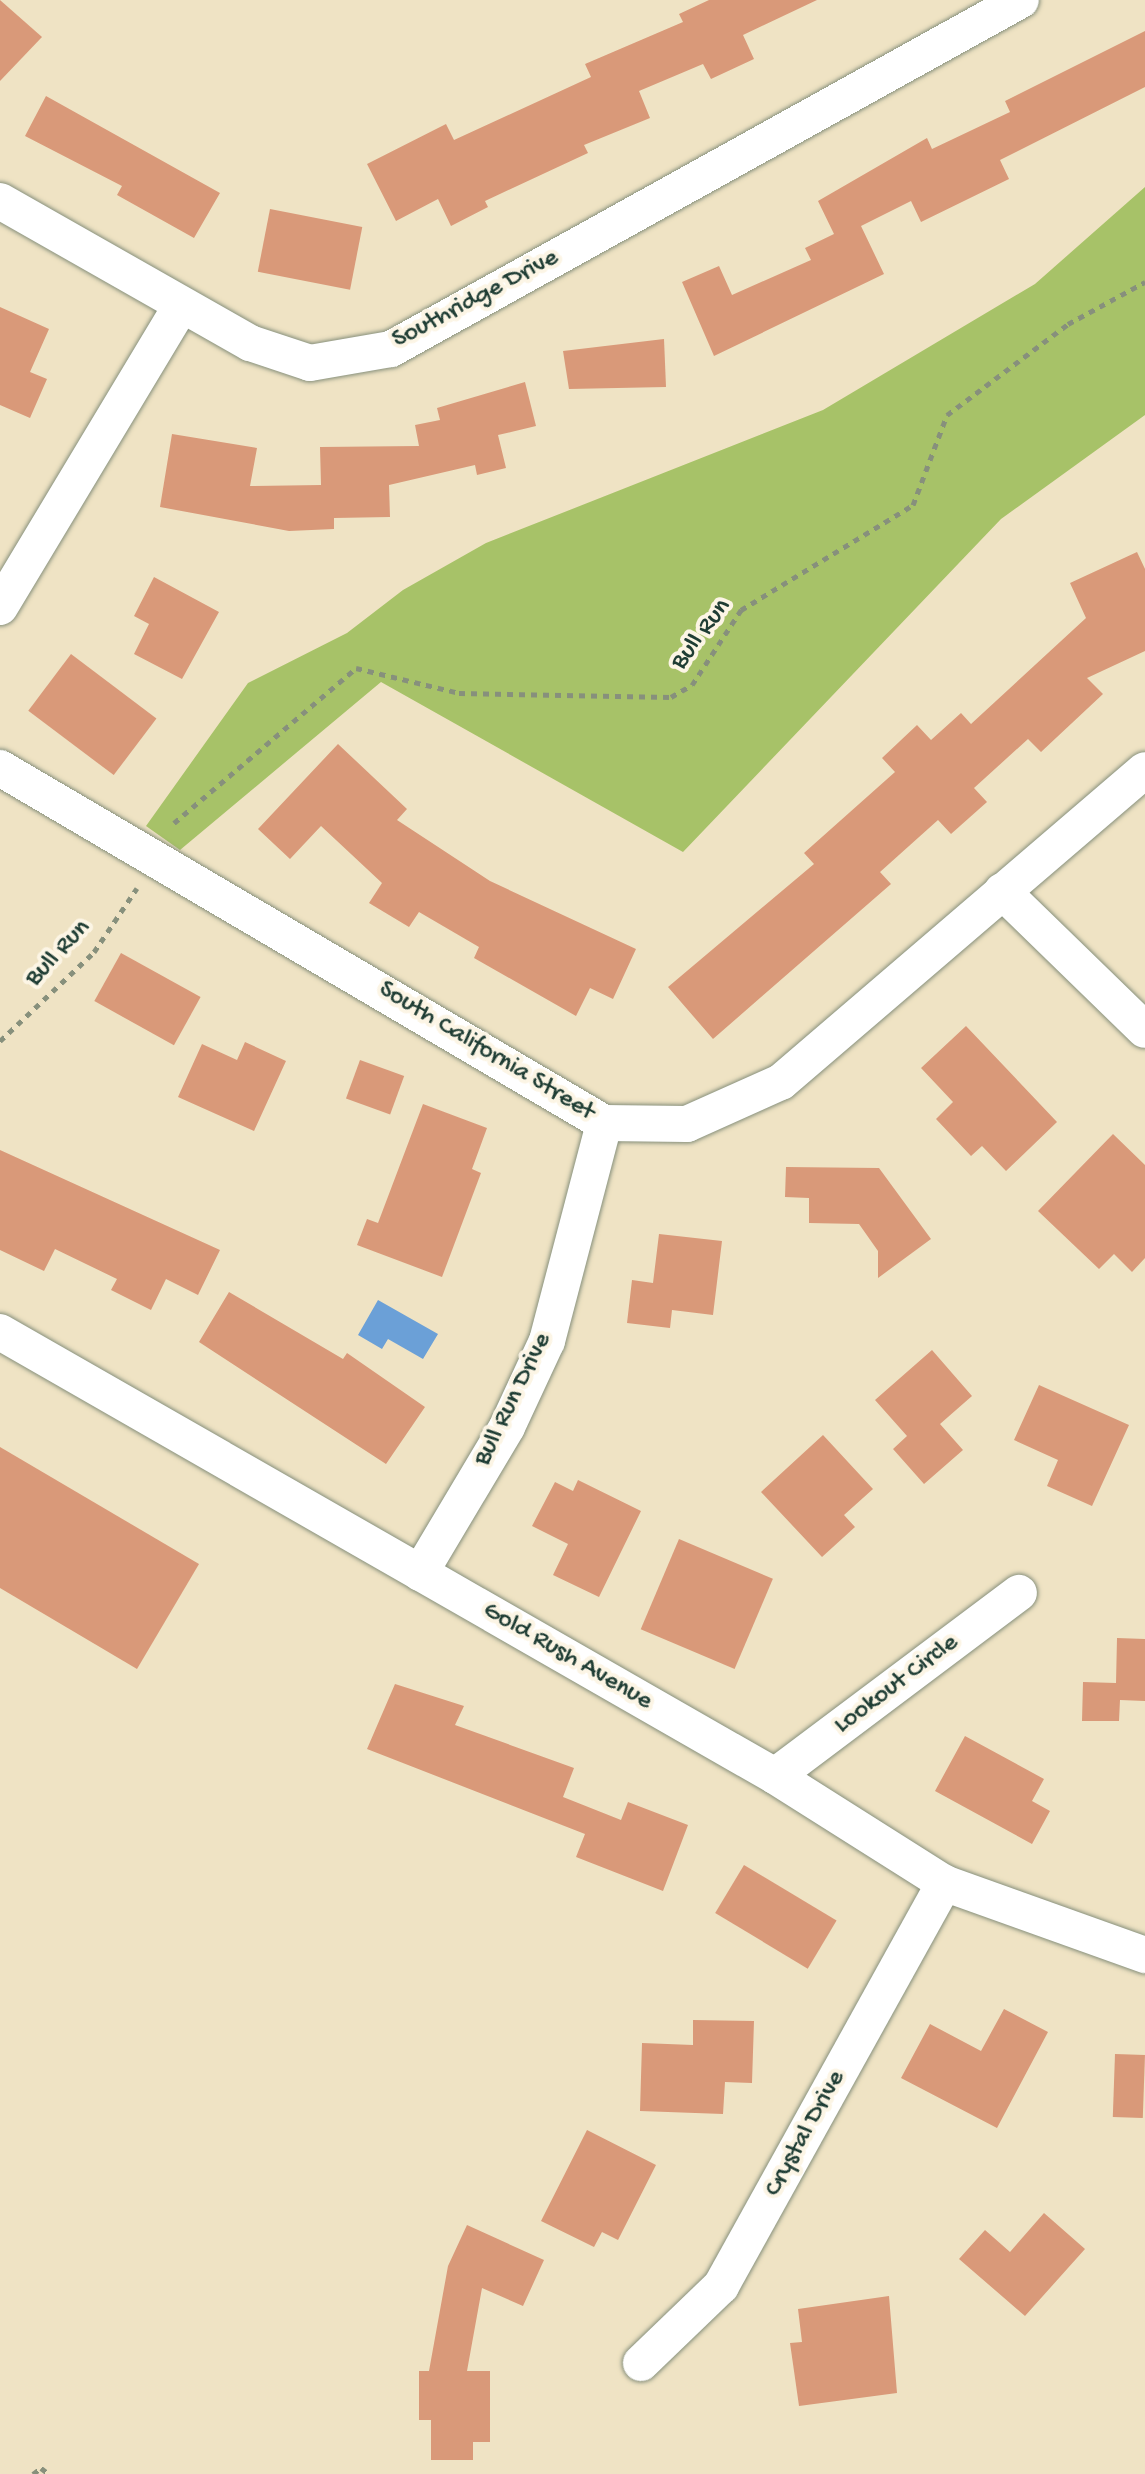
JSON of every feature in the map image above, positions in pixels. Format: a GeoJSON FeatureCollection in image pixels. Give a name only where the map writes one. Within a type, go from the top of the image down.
{"type":"FeatureCollection","features":[{"type":"Feature","properties":{"kind":"street","name":"Southridge Drive"},"geometry":{"type":"LineString","coordinates":[[0,201],[179,309],[310,363],[391,349],[1021,0]]}},
{"type":"Feature","properties":{"kind":"street"},"geometry":{"type":"LineString","coordinates":[[0,607],[179,309]]}},
{"type":"Feature","properties":{"kind":"street","name":"South California Street"},"geometry":{"type":"LineString","coordinates":[[0,768],[604,1123],[687,1124],[781,1082],[1145,770]]}},
{"type":"Feature","properties":{"kind":"street"},"geometry":{"type":"LineString","coordinates":[[1002,891],[1145,1030]]}},
{"type":"Feature","properties":{"kind":"street","name":"Bull Run Drive"},"geometry":{"type":"LineString","coordinates":[[420,1573],[507,1427],[547,1341],[604,1123]]}},
{"type":"Feature","properties":{"kind":"street","name":"Gold Rush Avenue"},"geometry":{"type":"LineString","coordinates":[[0,1332],[775,1776],[944,1883],[1145,1955]]}},
{"type":"Feature","properties":{"kind":"street","name":"Lookout Circle"},"geometry":{"type":"LineString","coordinates":[[775,1776],[1019,1593]]}},
{"type":"Feature","properties":{"kind":"street","name":"Crystal Drive"},"geometry":{"type":"LineString","coordinates":[[641,2363],[721,2286],[944,1883]]}},
{"type":"Feature","properties":{"kind":"path","name":"Bull Run"},"geometry":{"type":"LineString","coordinates":[[174,823],[356,668],[459,693],[671,697],[692,685],[741,610],[913,505],[947,415],[1068,324],[1145,282]]}},
{"type":"Feature","properties":{"kind":"path","name":"Bull Run"},"geometry":{"type":"LineString","coordinates":[[0,1041],[94,952],[137,887]]}},
{"type":"Feature","properties":{"kind":"path"},"geometry":{"type":"LineString","coordinates":[[33,2474],[41,2468],[49,2474]]}},
{"type":"Feature","properties":{"kind":"green space"},"geometry":{"type":"Polygon","coordinates":[[[1145,187],[1145,415],[1001,519],[683,852],[381,682],[180,850],[146,826],[248,683],[347,633],[403,590],[486,543],[823,410],[1035,284],[1145,187]]]}},
{"type":"Feature","properties":{"kind":"water"},"geometry":{"type":"Polygon","coordinates":[[[378,1300],[438,1334],[423,1359],[388,1339],[382,1349],[358,1335],[378,1300]]]}},
{"type":"Feature","properties":{"kind":"building"},"geometry":{"type":"Polygon","coordinates":[[[0,0],[42,37],[0,81],[0,0]]]}},
{"type":"Feature","properties":{"kind":"building"},"geometry":{"type":"Polygon","coordinates":[[[709,0],[817,0],[743,35],[754,59],[711,79],[703,64],[639,91],[650,118],[584,145],[588,153],[485,201],[488,207],[451,226],[438,199],[396,221],[367,164],[446,124],[454,140],[591,77],[585,64],[683,22],[679,14],[709,0]]]}},
{"type":"Feature","properties":{"kind":"building"},"geometry":{"type":"Polygon","coordinates":[[[1145,31],[1145,87],[1000,160],[1009,179],[921,222],[911,201],[861,226],[884,274],[714,356],[682,282],[719,266],[732,295],[811,260],[805,248],[834,234],[818,201],[927,138],[932,149],[1010,112],[1005,101],[1145,31]]]}},
{"type":"Feature","properties":{"kind":"building"},"geometry":{"type":"Polygon","coordinates":[[[46,96],[220,193],[194,238],[117,195],[122,186],[25,136],[46,96]]]}},
{"type":"Feature","properties":{"kind":"building"},"geometry":{"type":"Polygon","coordinates":[[[270,209],[362,227],[350,290],[258,272],[270,209]]]}},
{"type":"Feature","properties":{"kind":"building"},"geometry":{"type":"Polygon","coordinates":[[[0,307],[49,329],[30,372],[47,379],[30,418],[0,405],[0,307]]]}},
{"type":"Feature","properties":{"kind":"building"},"geometry":{"type":"Polygon","coordinates":[[[664,339],[666,387],[569,389],[563,351],[664,339]]]}},
{"type":"Feature","properties":{"kind":"building"},"geometry":{"type":"Polygon","coordinates":[[[525,382],[536,426],[498,435],[506,468],[477,475],[475,465],[389,485],[390,517],[334,518],[334,529],[289,531],[160,507],[172,434],[257,448],[250,486],[321,485],[320,447],[419,446],[415,425],[440,420],[437,408],[525,382]]]}},
{"type":"Feature","properties":{"kind":"building"},"geometry":{"type":"Polygon","coordinates":[[[1137,552],[1145,569],[1145,651],[1087,678],[1103,694],[1041,752],[1028,739],[974,788],[987,802],[951,834],[938,820],[880,872],[891,884],[713,1039],[668,987],[814,864],[804,853],[895,772],[882,758],[917,725],[931,740],[961,713],[971,724],[1086,618],[1070,583],[1137,552]]]}},
{"type":"Feature","properties":{"kind":"building"},"geometry":{"type":"Polygon","coordinates":[[[154,577],[219,612],[182,679],[134,654],[149,624],[134,616],[154,577]]]}},
{"type":"Feature","properties":{"kind":"building"},"geometry":{"type":"Polygon","coordinates":[[[71,654],[156,718],[114,775],[28,711],[71,654]]]}},
{"type":"Feature","properties":{"kind":"building"},"geometry":{"type":"Polygon","coordinates":[[[338,744],[407,809],[397,820],[490,881],[636,949],[613,999],[590,988],[576,1016],[474,958],[479,947],[419,912],[409,927],[369,903],[382,883],[321,826],[290,859],[258,829],[338,744]]]}},
{"type":"Feature","properties":{"kind":"building"},"geometry":{"type":"Polygon","coordinates":[[[121,953],[201,997],[174,1045],[94,1001],[121,953]]]}},
{"type":"Feature","properties":{"kind":"building"},"geometry":{"type":"Polygon","coordinates":[[[966,1026],[1057,1122],[1006,1171],[982,1146],[971,1156],[936,1119],[953,1102],[921,1068],[966,1026]]]}},
{"type":"Feature","properties":{"kind":"building"},"geometry":{"type":"Polygon","coordinates":[[[245,1042],[286,1061],[254,1131],[178,1097],[202,1044],[237,1060],[245,1042]]]}},
{"type":"Feature","properties":{"kind":"building"},"geometry":{"type":"Polygon","coordinates":[[[360,1060],[404,1076],[390,1115],[346,1099],[360,1060]]]}},
{"type":"Feature","properties":{"kind":"building"},"geometry":{"type":"Polygon","coordinates":[[[423,1104],[487,1128],[472,1169],[481,1173],[442,1277],[357,1245],[367,1219],[378,1223],[423,1104]]]}},
{"type":"Feature","properties":{"kind":"building"},"geometry":{"type":"Polygon","coordinates":[[[1113,1134],[1145,1165],[1145,1258],[1132,1272],[1114,1254],[1099,1269],[1038,1211],[1113,1134]]]}},
{"type":"Feature","properties":{"kind":"building"},"geometry":{"type":"Polygon","coordinates":[[[0,1150],[220,1250],[198,1295],[166,1279],[151,1310],[111,1290],[117,1279],[55,1249],[44,1271],[0,1250],[0,1150]]]}},
{"type":"Feature","properties":{"kind":"building"},"geometry":{"type":"Polygon","coordinates":[[[786,1167],[879,1168],[931,1239],[878,1278],[878,1251],[859,1224],[809,1223],[809,1198],[785,1197],[786,1167]]]}},
{"type":"Feature","properties":{"kind":"building"},"geometry":{"type":"Polygon","coordinates":[[[659,1234],[722,1241],[713,1315],[672,1310],[670,1328],[627,1323],[632,1280],[653,1283],[659,1234]]]}},
{"type":"Feature","properties":{"kind":"building"},"geometry":{"type":"Polygon","coordinates":[[[229,1292],[343,1359],[347,1353],[425,1407],[386,1464],[199,1342],[229,1292]]]}},
{"type":"Feature","properties":{"kind":"building"},"geometry":{"type":"Polygon","coordinates":[[[932,1350],[972,1396],[940,1424],[963,1450],[924,1484],[893,1449],[907,1436],[875,1400],[932,1350]]]}},
{"type":"Feature","properties":{"kind":"building"},"geometry":{"type":"Polygon","coordinates":[[[1039,1385],[1129,1425],[1092,1506],[1047,1486],[1058,1460],[1014,1440],[1039,1385]]]}},
{"type":"Feature","properties":{"kind":"building"},"geometry":{"type":"Polygon","coordinates":[[[823,1435],[873,1489],[844,1515],[855,1527],[822,1557],[761,1492],[823,1435]]]}},
{"type":"Feature","properties":{"kind":"building"},"geometry":{"type":"Polygon","coordinates":[[[0,1447],[199,1564],[137,1669],[0,1588],[0,1447]]]}},
{"type":"Feature","properties":{"kind":"building"},"geometry":{"type":"Polygon","coordinates":[[[578,1480],[641,1511],[599,1597],[553,1575],[568,1544],[532,1526],[555,1482],[573,1491],[578,1480]]]}},
{"type":"Feature","properties":{"kind":"building"},"geometry":{"type":"Polygon","coordinates":[[[679,1539],[773,1579],[735,1669],[641,1629],[679,1539]]]}},
{"type":"Feature","properties":{"kind":"building"},"geometry":{"type":"Polygon","coordinates":[[[1117,1638],[1145,1639],[1145,1701],[1120,1700],[1119,1721],[1082,1721],[1083,1682],[1116,1683],[1117,1638]]]}},
{"type":"Feature","properties":{"kind":"building"},"geometry":{"type":"Polygon","coordinates":[[[395,1684],[464,1706],[455,1725],[574,1768],[563,1797],[621,1820],[628,1802],[688,1825],[663,1891],[576,1857],[585,1834],[367,1749],[395,1684]]]}},
{"type":"Feature","properties":{"kind":"building"},"geometry":{"type":"Polygon","coordinates":[[[965,1736],[1044,1779],[1032,1801],[1050,1811],[1032,1844],[935,1791],[965,1736]]]}},
{"type":"Feature","properties":{"kind":"building"},"geometry":{"type":"Polygon","coordinates":[[[744,1865],[837,1921],[808,1969],[715,1913],[744,1865]]]}},
{"type":"Feature","properties":{"kind":"building"},"geometry":{"type":"Polygon","coordinates":[[[1004,2009],[1048,2032],[997,2128],[901,2078],[930,2024],[981,2051],[1004,2009]]]}},
{"type":"Feature","properties":{"kind":"building"},"geometry":{"type":"Polygon","coordinates":[[[693,2020],[754,2021],[752,2083],[725,2082],[723,2114],[640,2111],[642,2043],[693,2045],[693,2020]]]}},
{"type":"Feature","properties":{"kind":"building"},"geometry":{"type":"Polygon","coordinates":[[[1115,2054],[1145,2055],[1143,2118],[1113,2117],[1115,2054]]]}},
{"type":"Feature","properties":{"kind":"building"},"geometry":{"type":"Polygon","coordinates":[[[587,2130],[656,2165],[618,2240],[602,2232],[594,2247],[541,2221],[587,2130]]]}},
{"type":"Feature","properties":{"kind":"building"},"geometry":{"type":"Polygon","coordinates":[[[1044,2213],[1085,2249],[1025,2316],[959,2259],[985,2230],[1010,2252],[1044,2213]]]}},
{"type":"Feature","properties":{"kind":"building"},"geometry":{"type":"Polygon","coordinates":[[[467,2225],[544,2260],[523,2306],[482,2288],[467,2371],[490,2371],[490,2442],[473,2442],[473,2460],[431,2460],[431,2420],[419,2420],[419,2371],[429,2371],[448,2266],[467,2225]]]}},
{"type":"Feature","properties":{"kind":"building"},"geometry":{"type":"Polygon","coordinates":[[[889,2296],[897,2393],[799,2406],[790,2343],[802,2342],[798,2309],[889,2296]]]}}]}
